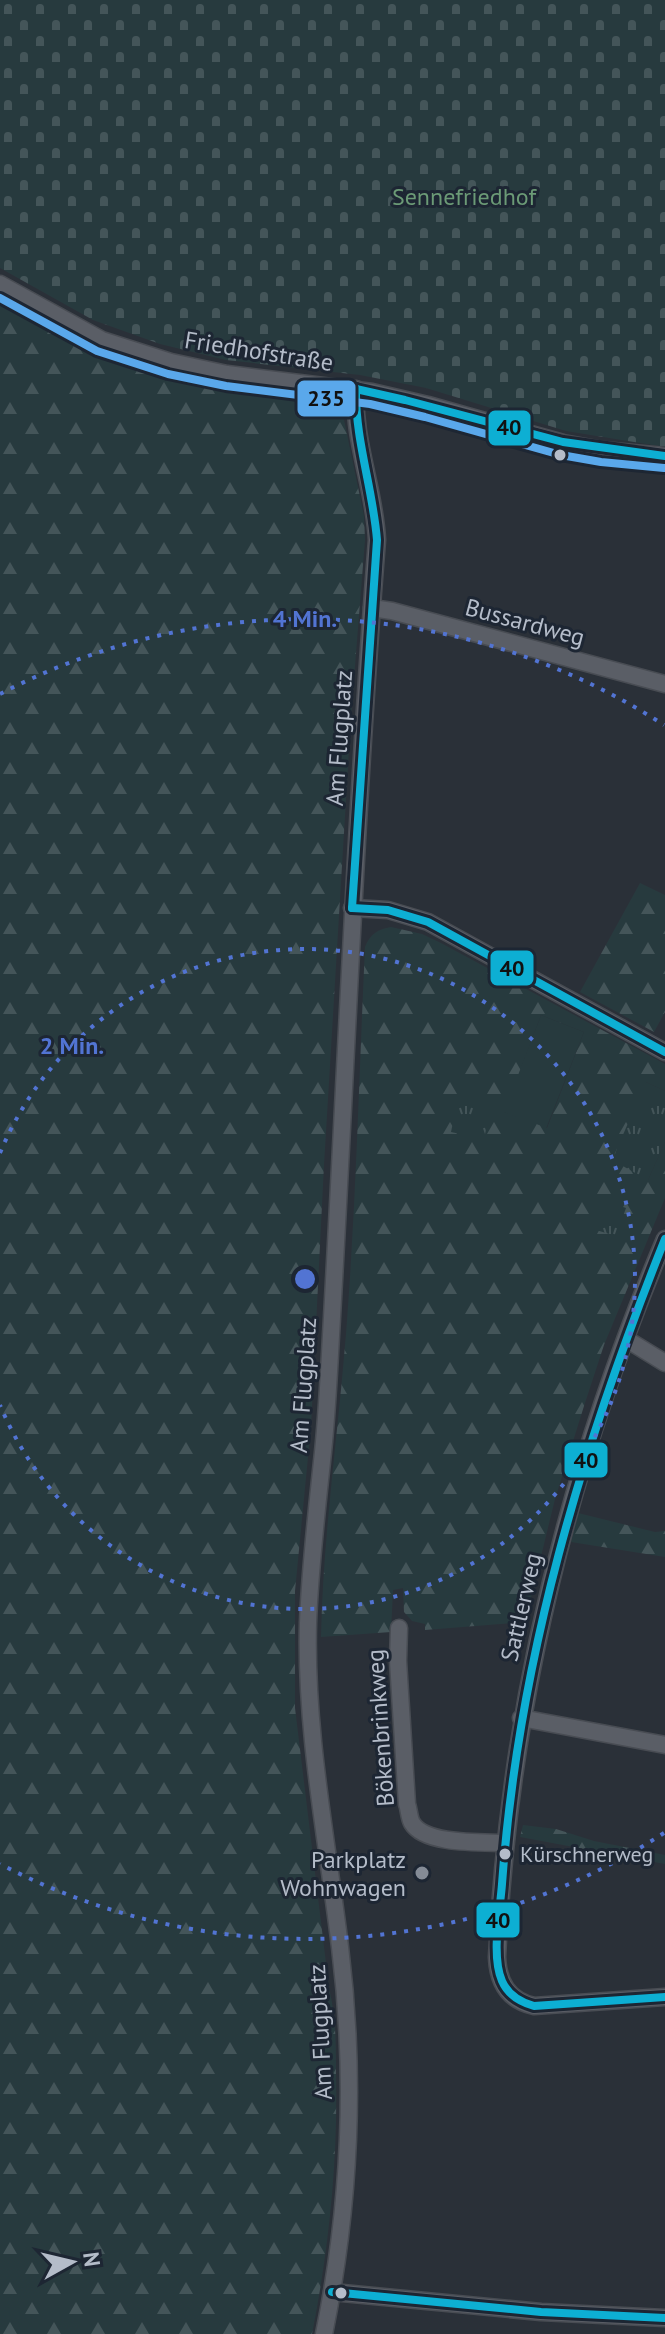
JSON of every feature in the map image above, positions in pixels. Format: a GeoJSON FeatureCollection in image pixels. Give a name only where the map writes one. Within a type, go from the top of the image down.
{"type":"FeatureCollection","features":[{"type":"Feature","properties":{"kind":"street","name":"Friedhofstraße"},"geometry":{"type":"LineString","coordinates":[[0,284],[102,340],[141,354],[227,374],[356,389],[428,405],[563,443],[665,456]]}},
{"type":"Feature","properties":{"kind":"street","name":"Am Flugplatz"},"geometry":{"type":"LineString","coordinates":[[324,2334],[347,2166],[349,2092],[341,1950],[312,1742],[308,1624],[329,1379],[352,908],[377,540],[376,519],[356,414],[356,389]]}},
{"type":"Feature","properties":{"kind":"street","name":"Bussardweg"},"geometry":{"type":"LineString","coordinates":[[372,608],[665,684]]}},
{"type":"Feature","properties":{"kind":"street"},"geometry":{"type":"LineString","coordinates":[[352,908],[388,910],[428,922],[665,1052]]}},
{"type":"Feature","properties":{"kind":"street","name":"Sattlerweg"},"geometry":{"type":"LineString","coordinates":[[665,1239],[626,1339],[564,1525],[521,1718],[505,1843],[497,1957],[500,1979],[521,2003],[534,2006],[665,1997]]}},
{"type":"Feature","properties":{"kind":"street"},"geometry":{"type":"LineString","coordinates":[[626,1339],[665,1363]]}},
{"type":"Feature","properties":{"kind":"street","name":"Bökenbrinkweg"},"geometry":{"type":"LineString","coordinates":[[399,1628],[398,1661],[407,1804],[412,1823],[435,1839],[505,1843]]}},
{"type":"Feature","properties":{"kind":"street"},"geometry":{"type":"LineString","coordinates":[[521,1718],[665,1745]]}},
{"type":"Feature","properties":{"kind":"street"},"geometry":{"type":"LineString","coordinates":[[332,2292],[541,2312],[665,2318]]}},
{"type":"Feature","properties":{"kind":"green space","name":"Sennefriedhof"},"geometry":{"type":"Polygon","coordinates":[[[0,0],[665,0],[665,447],[566,431],[426,388],[360,375],[226,360],[160,344],[93,320],[0,268],[0,0]]]}},
{"type":"Feature","properties":{"kind":"green space"},"geometry":{"type":"Polygon","coordinates":[[[0,298],[77,341],[131,363],[214,382],[327,396],[335,401],[343,415],[364,516],[311,1426],[295,1591],[295,1708],[336,2052],[331,2204],[312,2334],[0,2334],[0,298]]]}},
{"type":"Feature","properties":{"kind":"green space"},"geometry":{"type":"Polygon","coordinates":[[[640,883],[665,895],[665,1012],[654,1032],[580,992],[640,883]]]}},
{"type":"Feature","properties":{"kind":"green space"},"geometry":{"type":"Polygon","coordinates":[[[391,927],[422,934],[441,943],[665,1064],[665,1091],[646,1082],[648,1180],[665,1142],[665,1198],[604,1345],[555,1499],[525,1622],[425,1630],[425,1624],[412,1621],[404,1612],[403,1588],[393,1590],[391,1632],[321,1637],[349,1286],[365,947],[372,935],[391,927]],[[541,1015],[504,1112],[547,1128],[584,1032],[541,1015]]]}},
{"type":"Feature","properties":{"kind":"green space"},"geometry":{"type":"Polygon","coordinates":[[[541,1015],[584,1032],[546,1129],[503,1112],[541,1015]]]}},
{"type":"Feature","properties":{"kind":"green space"},"geometry":{"type":"Polygon","coordinates":[[[646,1082],[665,1091],[665,1142],[648,1180],[612,1160],[646,1082]]]}},
{"type":"Feature","properties":{"kind":"green space"},"geometry":{"type":"Polygon","coordinates":[[[459,1094],[492,1101],[484,1139],[451,1132],[459,1094]]]}},
{"type":"Feature","properties":{"kind":"green space"},"geometry":{"type":"Polygon","coordinates":[[[606,1201],[626,1208],[616,1236],[596,1230],[606,1201]]]}},
{"type":"Feature","properties":{"kind":"green space"},"geometry":{"type":"Polygon","coordinates":[[[578,1513],[655,1532],[665,1531],[665,1557],[571,1542],[578,1513]]]}},
{"type":"Feature","properties":{"kind":"green space"},"geometry":{"type":"Polygon","coordinates":[[[523,1825],[556,1829],[594,1841],[665,1855],[665,1864],[520,1837],[523,1825]]]}},
{"type":"Feature","properties":{"kind":"transit line","name":"235"},"geometry":{"type":"LineString","coordinates":[[0,298],[97,351],[168,374],[226,386],[370,404],[561,455],[664,468]]}},
{"type":"Feature","properties":{"kind":"transit line","name":"40"},"geometry":{"type":"LineString","coordinates":[[356,389],[563,442],[665,456]]}},
{"type":"Feature","properties":{"kind":"transit line","name":"40"},"geometry":{"type":"LineString","coordinates":[[352,908],[377,540],[358,427],[356,389]]}},
{"type":"Feature","properties":{"kind":"transit line","name":"40"},"geometry":{"type":"LineString","coordinates":[[352,908],[388,910],[428,922],[665,1052]]}},
{"type":"Feature","properties":{"kind":"transit line","name":"40"},"geometry":{"type":"LineString","coordinates":[[665,1239],[607,1396],[558,1556],[539,1636],[510,1801],[497,1946],[499,1971],[505,1986],[515,1997],[534,2006],[665,1997]]}},
{"type":"Feature","properties":{"kind":"transit line","name":"40"},"geometry":{"type":"LineString","coordinates":[[332,2292],[541,2312],[665,2318]]}},
{"type":"Feature","properties":{"kind":"place","name":"Kürschnerweg"},"geometry":{"type":"Point","coordinates":[505,1854]}},
{"type":"Feature","properties":{"kind":"place","name":"Parkplatz Wohnwagen"},"geometry":{"type":"Point","coordinates":[422,1873]}}]}
